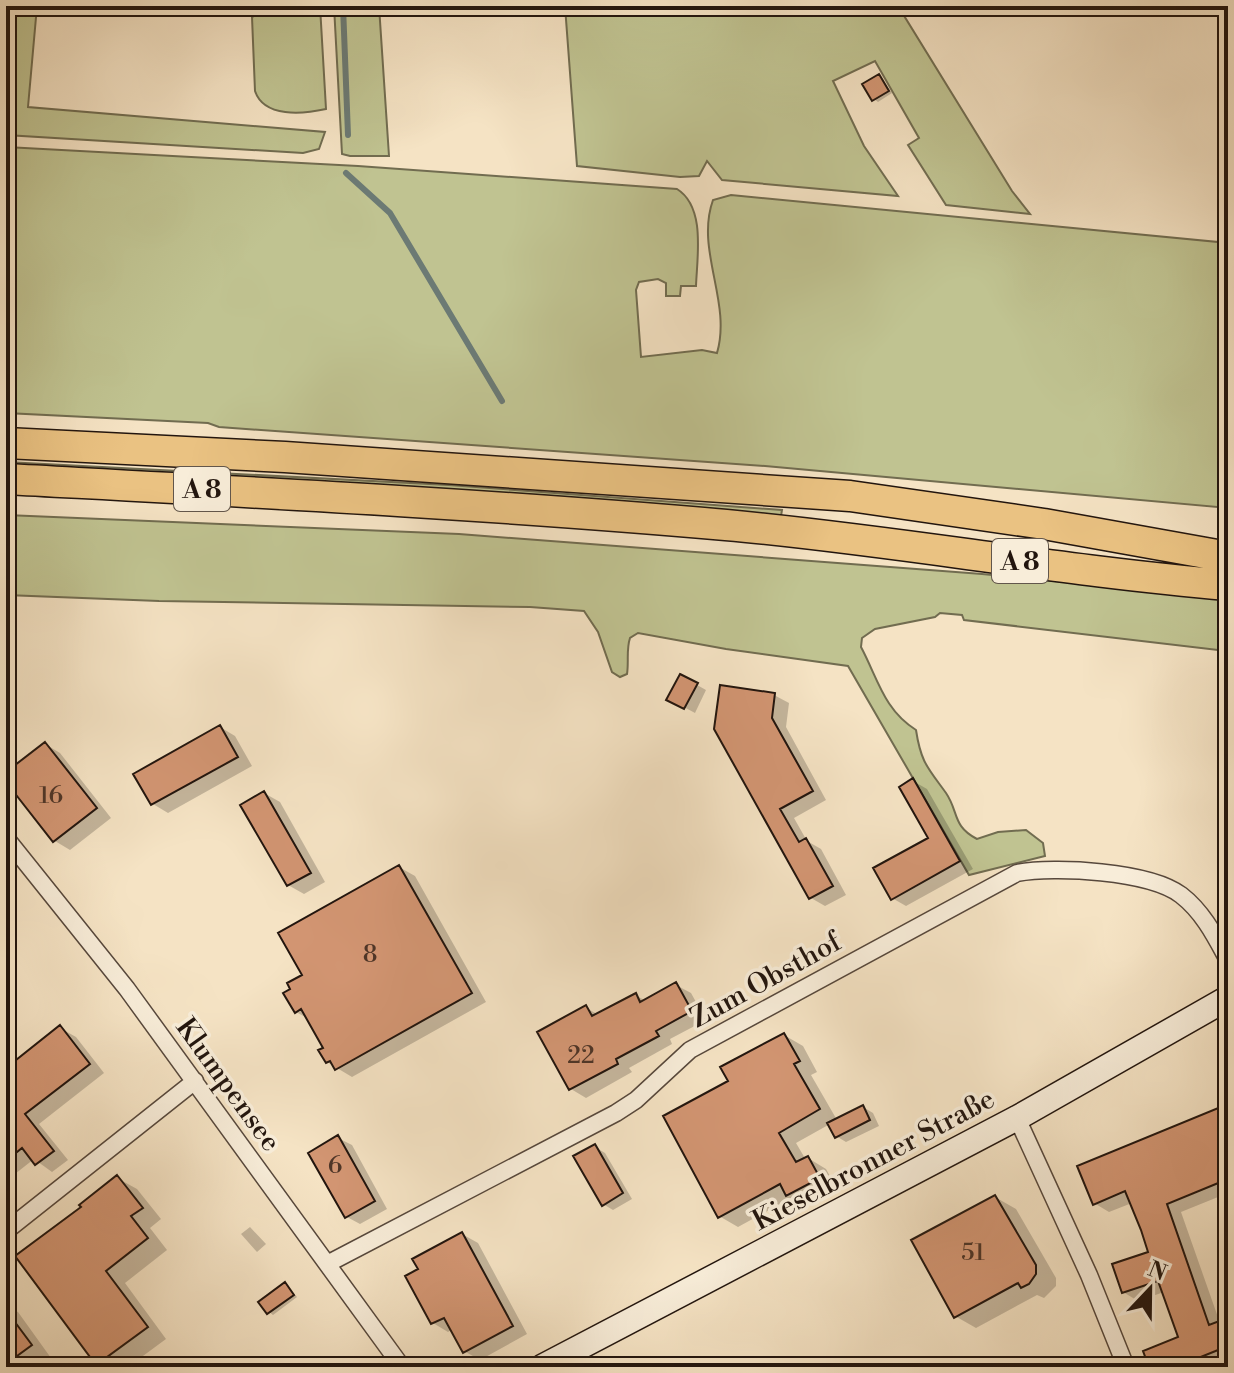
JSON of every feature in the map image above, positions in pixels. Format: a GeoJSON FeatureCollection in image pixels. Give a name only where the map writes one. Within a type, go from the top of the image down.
{"type":"FeatureCollection","features":[{"type":"Feature","properties":{"kind":"highway","name":"A 8"},"geometry":{"type":"LineString","coordinates":[[6,443],[285,457],[850,496],[1044,524],[1228,557]]}},
{"type":"Feature","properties":{"kind":"highway","name":"A 8"},"geometry":{"type":"LineString","coordinates":[[6,479],[427,502],[729,526],[927,548],[1156,579],[1228,585]]}},
{"type":"Feature","properties":{"kind":"street","name":"Klumpensee"},"geometry":{"type":"LineString","coordinates":[[6,838],[127,989],[402,1367]]}},
{"type":"Feature","properties":{"kind":"street","name":"Zum Obsthof"},"geometry":{"type":"LineString","coordinates":[[329,1263],[616,1113],[636,1100],[690,1050],[1017,873],[1078,870],[1166,886],[1197,909],[1228,960]]}},
{"type":"Feature","properties":{"kind":"street","name":"Kieselbronner Straße"},"geometry":{"type":"LineString","coordinates":[[542,1367],[1017,1118],[1228,998]]}},
{"type":"Feature","properties":{"kind":"street"},"geometry":{"type":"LineString","coordinates":[[6,1231],[195,1081]]}},
{"type":"Feature","properties":{"kind":"street"},"geometry":{"type":"LineString","coordinates":[[1017,1118],[1089,1275],[1126,1367]]}},
{"type":"Feature","properties":{"kind":"green space"},"geometry":{"type":"Polygon","coordinates":[[[6,6],[37,6],[28,107],[325,132],[319,149],[303,153],[6,135],[6,6]]]}},
{"type":"Feature","properties":{"kind":"green space"},"geometry":{"type":"Polygon","coordinates":[[[318,6],[326,109],[296,113],[275,110],[260,100],[255,91],[252,17],[262,12],[318,15],[318,6]]]}},
{"type":"Feature","properties":{"kind":"green space"},"geometry":{"type":"Polygon","coordinates":[[[334,6],[379,6],[389,156],[342,154],[334,6]]]}},
{"type":"Feature","properties":{"kind":"green space"},"geometry":{"type":"Polygon","coordinates":[[[565,6],[1002,6],[903,14],[1012,191],[1030,214],[946,205],[908,145],[919,138],[875,61],[833,81],[864,146],[898,196],[722,180],[707,161],[699,176],[680,177],[577,166],[565,6]]]}},
{"type":"Feature","properties":{"kind":"green space"},"geometry":{"type":"Polygon","coordinates":[[[6,147],[358,166],[677,189],[686,197],[696,220],[696,286],[681,286],[680,296],[666,296],[666,283],[658,279],[639,282],[636,290],[641,357],[702,350],[717,353],[720,315],[710,257],[709,219],[713,200],[731,195],[1228,243],[1228,508],[765,466],[219,427],[208,423],[6,413],[6,147]]]}},
{"type":"Feature","properties":{"kind":"green space"},"geometry":{"type":"Polygon","coordinates":[[[6,462],[449,485],[782,510],[781,516],[6,467],[6,462]]]}},
{"type":"Feature","properties":{"kind":"green space"},"geometry":{"type":"Polygon","coordinates":[[[6,515],[459,534],[982,574],[1228,598],[1228,647],[1218,650],[964,620],[962,615],[940,613],[935,617],[875,629],[862,638],[861,647],[883,693],[896,713],[916,730],[926,764],[950,800],[963,829],[977,839],[998,832],[1026,830],[1043,843],[1045,856],[969,875],[848,666],[638,633],[630,638],[627,674],[620,677],[612,672],[598,632],[584,611],[530,607],[159,601],[6,595],[6,515]]]}},
{"type":"Feature","properties":{"kind":"building"},"geometry":{"type":"Polygon","coordinates":[[[879,74],[889,91],[872,101],[862,84],[879,74]]]}},
{"type":"Feature","properties":{"kind":"building"},"geometry":{"type":"Polygon","coordinates":[[[680,674],[698,683],[684,709],[666,700],[680,674]]]}},
{"type":"Feature","properties":{"kind":"building"},"geometry":{"type":"Polygon","coordinates":[[[720,685],[775,693],[772,718],[813,791],[780,809],[799,842],[806,838],[833,886],[809,899],[714,729],[720,685]]]}},
{"type":"Feature","properties":{"kind":"building"},"geometry":{"type":"Polygon","coordinates":[[[220,725],[238,757],[151,805],[133,774],[220,725]]]}},
{"type":"Feature","properties":{"kind":"building"},"geometry":{"type":"Polygon","coordinates":[[[45,742],[97,808],[53,842],[6,782],[6,772],[45,742]]]}},
{"type":"Feature","properties":{"kind":"building"},"geometry":{"type":"Polygon","coordinates":[[[913,778],[960,861],[891,900],[873,868],[928,838],[899,787],[913,778]]]}},
{"type":"Feature","properties":{"kind":"building"},"geometry":{"type":"Polygon","coordinates":[[[264,791],[311,873],[287,886],[240,805],[264,791]]]}},
{"type":"Feature","properties":{"kind":"building"},"geometry":{"type":"Polygon","coordinates":[[[399,865],[472,993],[335,1070],[318,1050],[323,1048],[301,1009],[295,1013],[283,993],[290,989],[287,983],[302,975],[278,933],[399,865]]]}},
{"type":"Feature","properties":{"kind":"building"},"geometry":{"type":"Polygon","coordinates":[[[676,982],[692,1011],[656,1031],[659,1036],[616,1059],[618,1064],[569,1090],[537,1032],[586,1005],[592,1016],[636,993],[640,1002],[676,982]]]}},
{"type":"Feature","properties":{"kind":"building"},"geometry":{"type":"Polygon","coordinates":[[[60,1025],[90,1064],[25,1114],[54,1151],[35,1165],[22,1148],[6,1161],[6,1068],[60,1025]]]}},
{"type":"Feature","properties":{"kind":"building"},"geometry":{"type":"Polygon","coordinates":[[[784,1033],[800,1061],[794,1064],[820,1109],[779,1133],[796,1162],[808,1156],[820,1178],[786,1196],[780,1184],[718,1218],[663,1116],[728,1081],[720,1067],[784,1033]]]}},
{"type":"Feature","properties":{"kind":"building"},"geometry":{"type":"Polygon","coordinates":[[[1228,1104],[1228,1179],[1167,1204],[1209,1325],[1222,1320],[1228,1334],[1228,1346],[1176,1367],[1149,1367],[1143,1351],[1178,1337],[1158,1281],[1122,1293],[1112,1264],[1148,1252],[1141,1230],[1125,1191],[1093,1205],[1077,1166],[1228,1104]]]}},
{"type":"Feature","properties":{"kind":"building"},"geometry":{"type":"Polygon","coordinates":[[[863,1105],[870,1120],[835,1138],[827,1123],[863,1105]]]}},
{"type":"Feature","properties":{"kind":"building"},"geometry":{"type":"Polygon","coordinates":[[[338,1135],[375,1201],[345,1218],[308,1153],[338,1135]]]}},
{"type":"Feature","properties":{"kind":"building"},"geometry":{"type":"Polygon","coordinates":[[[595,1144],[623,1193],[602,1206],[573,1156],[595,1144]]]}},
{"type":"Feature","properties":{"kind":"building"},"geometry":{"type":"Polygon","coordinates":[[[117,1175],[143,1208],[131,1216],[148,1238],[106,1271],[148,1327],[96,1365],[15,1256],[81,1207],[79,1205],[117,1175]]]}},
{"type":"Feature","properties":{"kind":"building"},"geometry":{"type":"Polygon","coordinates":[[[995,1195],[1036,1265],[1036,1274],[1029,1284],[1021,1288],[1018,1283],[954,1318],[911,1240],[995,1195]]]}},
{"type":"Feature","properties":{"kind":"building"},"geometry":{"type":"Polygon","coordinates":[[[462,1232],[513,1326],[463,1353],[444,1318],[431,1324],[405,1276],[418,1269],[412,1259],[462,1232]]]}},
{"type":"Feature","properties":{"kind":"building"},"geometry":{"type":"Polygon","coordinates":[[[285,1282],[294,1295],[267,1314],[258,1302],[285,1282]]]}},
{"type":"Feature","properties":{"kind":"building"},"geometry":{"type":"Polygon","coordinates":[[[6,1310],[32,1345],[6,1364],[6,1310]]]}},
{"type":"Feature","properties":{"kind":"waterway"},"geometry":{"type":"LineString","coordinates":[[343,6],[348,135]]}},
{"type":"Feature","properties":{"kind":"waterway"},"geometry":{"type":"LineString","coordinates":[[346,173],[390,213],[502,401]]}}]}
